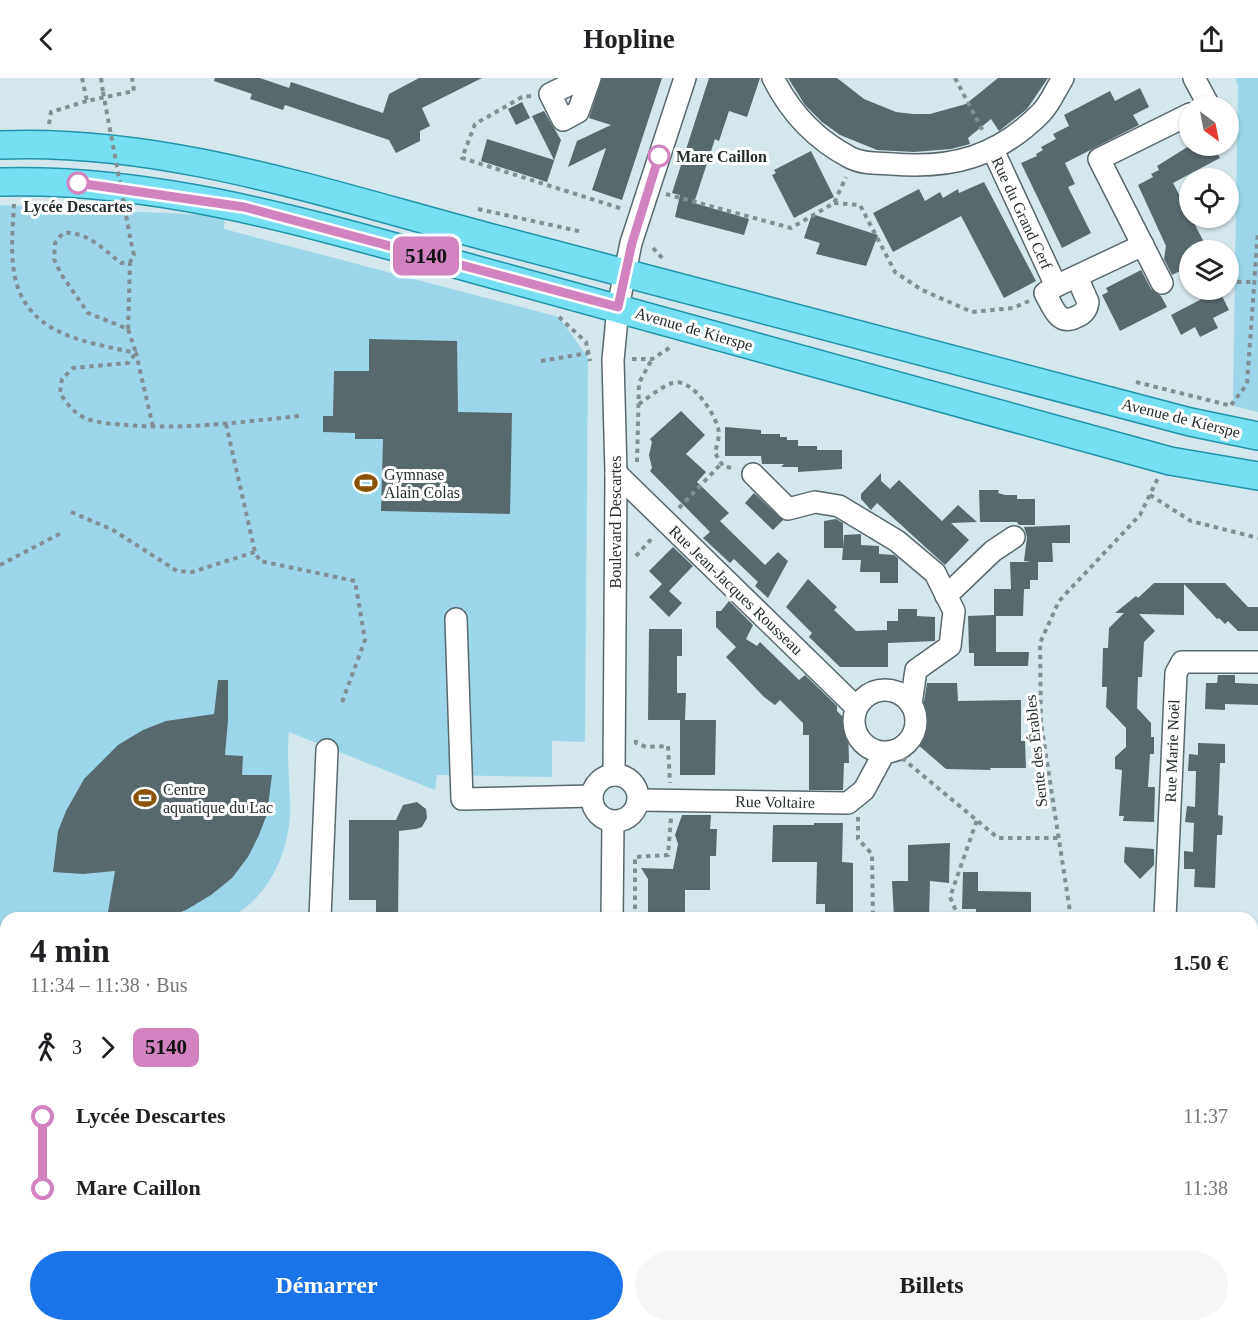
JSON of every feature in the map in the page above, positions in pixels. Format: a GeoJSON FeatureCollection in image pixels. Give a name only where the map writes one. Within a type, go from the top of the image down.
{"type":"FeatureCollection","features":[{"type":"Feature","properties":{"kind":"main road","name":"Avenue de Kierspe"},"geometry":{"type":"LineString","coordinates":[[0,145],[92,148],[193,160],[879,338],[1190,422],[1258,436]]}},
{"type":"Feature","properties":{"kind":"main road","name":"Avenue de Kierspe"},"geometry":{"type":"LineString","coordinates":[[7,188],[93,183],[244,207],[618,307],[1170,461],[1258,476]]}},
{"type":"Feature","properties":{"kind":"main road"},"geometry":{"type":"LineString","coordinates":[[363,239],[438,244],[593,284],[624,271]]}},
{"type":"Feature","properties":{"kind":"main road"},"geometry":{"type":"LineString","coordinates":[[618,307],[647,295],[811,335],[879,338]]}},
{"type":"Feature","properties":{"kind":"street"},"geometry":{"type":"LineString","coordinates":[[583,78],[550,94],[563,120],[578,112],[590,78]]}},
{"type":"Feature","properties":{"kind":"street","name":"Boulevard Descartes"},"geometry":{"type":"LineString","coordinates":[[614,775],[616,473],[613,360],[618,307],[624,271],[640,215],[685,78]]}},
{"type":"Feature","properties":{"kind":"street"},"geometry":{"type":"LineString","coordinates":[[773,78],[785,103],[806,128],[853,159],[923,167],[961,162],[993,150],[1014,137],[1043,111],[1063,78]]}},
{"type":"Feature","properties":{"kind":"street"},"geometry":{"type":"LineString","coordinates":[[1194,78],[1204,96]]}},
{"type":"Feature","properties":{"kind":"street"},"geometry":{"type":"LineString","coordinates":[[1162,283],[1099,159],[1179,119]]}},
{"type":"Feature","properties":{"kind":"street","name":"Rue du Grand Cerf"},"geometry":{"type":"LineString","coordinates":[[993,150],[1051,290],[1143,245]]}},
{"type":"Feature","properties":{"kind":"street"},"geometry":{"type":"LineString","coordinates":[[1051,290],[1062,320],[1071,320],[1082,314],[1088,302],[1077,277]]}},
{"type":"Feature","properties":{"kind":"street","name":"Rue Jean-Jacques Rousseau"},"geometry":{"type":"LineString","coordinates":[[616,473],[856,707]]}},
{"type":"Feature","properties":{"kind":"street"},"geometry":{"type":"LineString","coordinates":[[753,474],[788,509],[815,502],[839,506],[897,541],[935,573],[954,611],[950,646],[916,670],[911,704]]}},
{"type":"Feature","properties":{"kind":"street"},"geometry":{"type":"LineString","coordinates":[[946,596],[993,550],[1014,537]]}},
{"type":"Feature","properties":{"kind":"street"},"geometry":{"type":"LineString","coordinates":[[456,619],[462,799],[592,796]]}},
{"type":"Feature","properties":{"kind":"street","name":"Rue Marie Noël"},"geometry":{"type":"LineString","coordinates":[[1165,912],[1176,673],[1182,662],[1258,662]]}},
{"type":"Feature","properties":{"kind":"street"},"geometry":{"type":"LineString","coordinates":[[884,690],[903,696],[911,704],[916,715],[912,737],[904,746],[889,752],[866,747],[859,739],[853,718],[856,707],[864,698],[884,690]]}},
{"type":"Feature","properties":{"kind":"street"},"geometry":{"type":"LineString","coordinates":[[320,912],[327,750]]}},
{"type":"Feature","properties":{"kind":"street","name":"Rue Voltaire"},"geometry":{"type":"LineString","coordinates":[[639,800],[848,803],[864,790],[889,752]]}},
{"type":"Feature","properties":{"kind":"street"},"geometry":{"type":"LineString","coordinates":[[614,775],[633,782],[639,800],[633,814],[613,822],[606,820],[595,810],[592,796],[597,784],[614,775]]}},
{"type":"Feature","properties":{"kind":"street"},"geometry":{"type":"LineString","coordinates":[[612,912],[613,822]]}},
{"type":"Feature","properties":{"kind":"path"},"geometry":{"type":"LineString","coordinates":[[82,78],[87,101]]}},
{"type":"Feature","properties":{"kind":"path"},"geometry":{"type":"LineString","coordinates":[[101,78],[134,255],[130,262],[128,329],[136,353],[153,427]]}},
{"type":"Feature","properties":{"kind":"path"},"geometry":{"type":"LineString","coordinates":[[49,126],[51,112],[87,101],[134,91],[132,78]]}},
{"type":"Feature","properties":{"kind":"path"},"geometry":{"type":"LineString","coordinates":[[955,78],[993,150]]}},
{"type":"Feature","properties":{"kind":"path"},"geometry":{"type":"LineString","coordinates":[[550,94],[522,97],[475,124],[462,158],[640,215]]}},
{"type":"Feature","properties":{"kind":"path"},"geometry":{"type":"LineString","coordinates":[[648,189],[791,228],[834,203],[841,193],[853,159]]}},
{"type":"Feature","properties":{"kind":"path"},"geometry":{"type":"LineString","coordinates":[[7,188],[13,266],[21,291],[34,316],[50,329],[78,340],[136,353]]}},
{"type":"Feature","properties":{"kind":"path"},"geometry":{"type":"LineString","coordinates":[[834,203],[860,205],[895,272],[922,290],[972,312],[1013,308],[1051,290]]}},
{"type":"Feature","properties":{"kind":"path"},"geometry":{"type":"LineString","coordinates":[[1231,405],[1246,384],[1258,231]]}},
{"type":"Feature","properties":{"kind":"path"},"geometry":{"type":"LineString","coordinates":[[128,329],[88,313],[54,259],[55,243],[63,233],[76,232],[90,238],[121,263],[130,262]]}},
{"type":"Feature","properties":{"kind":"path"},"geometry":{"type":"LineString","coordinates":[[1239,282],[1254,282]]}},
{"type":"Feature","properties":{"kind":"path"},"geometry":{"type":"LineString","coordinates":[[554,313],[586,342],[590,361]]}},
{"type":"Feature","properties":{"kind":"path"},"geometry":{"type":"LineString","coordinates":[[1250,314],[1258,313]]}},
{"type":"Feature","properties":{"kind":"path"},"geometry":{"type":"LineString","coordinates":[[637,493],[639,383],[652,359],[673,345]]}},
{"type":"Feature","properties":{"kind":"path"},"geometry":{"type":"LineString","coordinates":[[136,353],[128,363],[73,368],[62,379],[60,393],[66,404],[85,418],[105,423],[153,427],[226,424],[299,416]]}},
{"type":"Feature","properties":{"kind":"path"},"geometry":{"type":"LineString","coordinates":[[541,361],[589,353]]}},
{"type":"Feature","properties":{"kind":"path"},"geometry":{"type":"LineString","coordinates":[[632,359],[652,359]]}},
{"type":"Feature","properties":{"kind":"path"},"geometry":{"type":"LineString","coordinates":[[639,404],[672,383],[684,383],[700,396],[717,424],[719,434],[715,453],[723,466],[753,474]]}},
{"type":"Feature","properties":{"kind":"path"},"geometry":{"type":"LineString","coordinates":[[226,424],[255,552],[260,561],[355,581],[365,640],[341,705]]}},
{"type":"Feature","properties":{"kind":"path","name":"Sente des Érables"},"geometry":{"type":"LineString","coordinates":[[1070,912],[1041,723],[1040,644],[1059,601],[1140,515],[1159,477]]}},
{"type":"Feature","properties":{"kind":"path"},"geometry":{"type":"LineString","coordinates":[[1150,495],[1191,521],[1258,538]]}},
{"type":"Feature","properties":{"kind":"path"},"geometry":{"type":"LineString","coordinates":[[71,512],[113,530],[177,571],[192,572],[255,552]]}},
{"type":"Feature","properties":{"kind":"path"},"geometry":{"type":"LineString","coordinates":[[0,565],[63,532]]}},
{"type":"Feature","properties":{"kind":"path"},"geometry":{"type":"LineString","coordinates":[[636,546],[636,568]]}},
{"type":"Feature","properties":{"kind":"path"},"geometry":{"type":"LineString","coordinates":[[635,912],[635,857],[668,855],[672,799],[668,746],[646,747],[636,743],[636,732]]}},
{"type":"Feature","properties":{"kind":"path"},"geometry":{"type":"LineString","coordinates":[[889,752],[998,838],[1059,838]]}},
{"type":"Feature","properties":{"kind":"path"},"geometry":{"type":"LineString","coordinates":[[863,808],[858,818],[858,839],[873,854],[873,912]]}},
{"type":"Feature","properties":{"kind":"path"},"geometry":{"type":"LineString","coordinates":[[956,912],[950,897],[977,820]]}},
{"type":"Feature","properties":{"kind":"shaded area"},"geometry":{"type":"Polygon","coordinates":[[[1235,78],[1258,78],[1258,412],[1234,406],[1233,398],[1235,300],[1239,300],[1239,240],[1236,240],[1236,228],[1239,228],[1239,168],[1237,168],[1237,156],[1239,156],[1238,86],[1235,78]]]}},
{"type":"Feature","properties":{"kind":"shaded area"},"geometry":{"type":"Polygon","coordinates":[[[0,205],[225,216],[224,229],[559,317],[588,358],[585,742],[552,741],[552,777],[437,775],[435,790],[289,732],[290,816],[285,847],[264,889],[242,910],[238,912],[0,912],[0,205]]]}},
{"type":"Feature","properties":{"kind":"building"},"geometry":{"type":"Polygon","coordinates":[[[215,78],[260,78],[289,88],[291,82],[383,113],[389,94],[419,78],[482,78],[422,108],[430,126],[420,131],[420,141],[396,153],[389,140],[285,105],[283,110],[250,99],[252,94],[214,81],[215,78]]]}},
{"type":"Feature","properties":{"kind":"building"},"geometry":{"type":"Polygon","coordinates":[[[602,78],[662,78],[622,200],[592,190],[606,148],[568,167],[577,141],[611,125],[589,118],[602,78]]]}},
{"type":"Feature","properties":{"kind":"building"},"geometry":{"type":"Polygon","coordinates":[[[709,78],[760,78],[747,117],[729,111],[719,141],[715,139],[694,203],[749,219],[744,235],[675,217],[680,195],[672,193],[709,78]]]}},
{"type":"Feature","properties":{"kind":"building"},"geometry":{"type":"Polygon","coordinates":[[[788,78],[837,78],[864,99],[896,112],[930,114],[966,104],[998,78],[1048,78],[1027,109],[999,131],[991,119],[968,138],[970,144],[951,149],[914,152],[877,150],[840,135],[822,122],[805,105],[788,78]]]}},
{"type":"Feature","properties":{"kind":"building"},"geometry":{"type":"Polygon","coordinates":[[[1140,88],[1149,107],[1133,115],[1139,125],[1065,163],[1075,184],[1068,187],[1091,233],[1062,248],[1021,163],[1037,156],[1036,154],[1043,150],[1041,147],[1056,139],[1053,134],[1069,126],[1064,115],[1110,91],[1115,101],[1140,88]]]}},
{"type":"Feature","properties":{"kind":"building"},"geometry":{"type":"Polygon","coordinates":[[[522,102],[530,118],[516,125],[508,109],[522,102]]]}},
{"type":"Feature","properties":{"kind":"building"},"geometry":{"type":"Polygon","coordinates":[[[544,111],[561,140],[547,182],[481,161],[487,139],[554,160],[532,116],[544,111]]]}},
{"type":"Feature","properties":{"kind":"building"},"geometry":{"type":"Polygon","coordinates":[[[811,151],[834,197],[794,218],[772,175],[776,173],[774,170],[811,151]]]}},
{"type":"Feature","properties":{"kind":"building"},"geometry":{"type":"Polygon","coordinates":[[[1179,152],[1179,156],[1219,156],[1220,158],[1201,168],[1179,168],[1179,180],[1173,183],[1179,194],[1179,228],[1197,228],[1203,240],[1179,240],[1179,272],[1172,275],[1164,259],[1166,246],[1138,185],[1153,177],[1151,174],[1159,170],[1157,166],[1179,152]]]}},
{"type":"Feature","properties":{"kind":"building"},"geometry":{"type":"Polygon","coordinates":[[[984,182],[1036,281],[1004,298],[961,216],[893,252],[873,213],[919,189],[925,201],[940,192],[943,198],[958,189],[959,193],[984,182]]]}},
{"type":"Feature","properties":{"kind":"building"},"geometry":{"type":"Polygon","coordinates":[[[812,214],[878,235],[866,266],[816,254],[820,243],[804,238],[812,214]]]}},
{"type":"Feature","properties":{"kind":"building"},"geometry":{"type":"Polygon","coordinates":[[[1141,270],[1151,289],[1161,296],[1167,307],[1120,331],[1102,295],[1108,292],[1106,288],[1141,270]]]}},
{"type":"Feature","properties":{"kind":"building"},"geometry":{"type":"Polygon","coordinates":[[[1200,300],[1224,300],[1229,310],[1213,318],[1218,328],[1200,337],[1195,327],[1181,335],[1171,315],[1200,300]]]}},
{"type":"Feature","properties":{"kind":"building"},"geometry":{"type":"Polygon","coordinates":[[[369,339],[457,341],[458,412],[512,413],[510,514],[381,511],[383,439],[355,439],[355,433],[323,432],[323,416],[333,416],[334,371],[369,371],[369,339]]]}},
{"type":"Feature","properties":{"kind":"building"},"geometry":{"type":"Polygon","coordinates":[[[681,411],[705,435],[686,454],[706,472],[697,482],[729,513],[720,521],[765,565],[778,552],[788,561],[768,598],[755,586],[758,582],[734,559],[730,563],[703,538],[710,532],[650,471],[652,468],[649,455],[652,442],[650,439],[681,411]]]}},
{"type":"Feature","properties":{"kind":"building"},"geometry":{"type":"Polygon","coordinates":[[[725,427],[761,430],[761,434],[780,434],[780,437],[787,437],[787,440],[798,440],[798,446],[817,446],[817,450],[842,450],[842,469],[798,472],[798,467],[781,467],[784,464],[762,464],[761,456],[725,456],[725,427]]]}},
{"type":"Feature","properties":{"kind":"building"},"geometry":{"type":"Polygon","coordinates":[[[881,473],[881,481],[890,489],[899,480],[942,521],[958,505],[977,522],[951,523],[969,540],[945,565],[877,503],[871,510],[861,499],[861,494],[881,473]]]}},
{"type":"Feature","properties":{"kind":"building"},"geometry":{"type":"Polygon","coordinates":[[[979,490],[999,490],[998,493],[1005,495],[1017,495],[1017,499],[1035,499],[1035,525],[1019,525],[1017,522],[980,522],[979,490]]]}},
{"type":"Feature","properties":{"kind":"building"},"geometry":{"type":"Polygon","coordinates":[[[754,493],[783,520],[773,530],[745,503],[754,493]]]}},
{"type":"Feature","properties":{"kind":"building"},"geometry":{"type":"Polygon","coordinates":[[[836,519],[843,523],[843,547],[844,535],[861,534],[861,545],[879,546],[879,554],[894,555],[898,558],[898,583],[880,583],[880,572],[860,572],[861,560],[842,560],[843,548],[824,548],[824,521],[836,519]]]}},
{"type":"Feature","properties":{"kind":"building"},"geometry":{"type":"Polygon","coordinates":[[[1070,525],[1070,543],[1052,543],[1053,562],[1038,562],[1038,580],[1030,580],[1030,589],[1024,589],[1023,616],[996,616],[996,652],[1029,652],[1028,666],[974,666],[974,653],[969,653],[968,616],[994,615],[994,589],[1011,589],[1010,562],[1031,562],[1024,561],[1027,537],[1024,527],[1070,525]]]}},
{"type":"Feature","properties":{"kind":"building"},"geometry":{"type":"Polygon","coordinates":[[[673,547],[693,566],[669,591],[682,603],[669,617],[649,597],[662,584],[649,571],[673,547]]]}},
{"type":"Feature","properties":{"kind":"building"},"geometry":{"type":"Polygon","coordinates":[[[808,579],[837,607],[834,610],[856,631],[887,630],[887,621],[898,621],[898,609],[917,609],[917,616],[935,617],[935,641],[888,643],[888,667],[840,667],[809,637],[812,633],[786,607],[808,579]]]}},
{"type":"Feature","properties":{"kind":"building"},"geometry":{"type":"Polygon","coordinates":[[[1154,583],[1225,583],[1248,607],[1258,607],[1258,631],[1238,631],[1228,621],[1225,624],[1219,618],[1217,619],[1184,584],[1184,615],[1139,614],[1155,631],[1144,642],[1142,677],[1138,677],[1137,708],[1151,723],[1151,737],[1154,737],[1154,754],[1150,754],[1148,787],[1155,787],[1154,822],[1123,821],[1124,816],[1119,816],[1122,770],[1115,769],[1115,757],[1126,747],[1126,728],[1106,707],[1107,687],[1102,687],[1103,648],[1108,648],[1109,628],[1124,613],[1115,613],[1136,596],[1138,598],[1154,583]]]}},
{"type":"Feature","properties":{"kind":"building"},"geometry":{"type":"Polygon","coordinates":[[[729,601],[753,625],[746,639],[757,646],[760,642],[799,680],[805,675],[837,706],[837,711],[848,722],[849,763],[844,763],[843,790],[809,790],[809,735],[803,735],[803,723],[780,700],[775,705],[764,697],[726,657],[736,647],[716,627],[716,611],[721,611],[729,601]]]}},
{"type":"Feature","properties":{"kind":"building"},"geometry":{"type":"Polygon","coordinates":[[[649,629],[682,629],[682,656],[677,656],[677,693],[686,693],[685,720],[648,720],[649,629]]]}},
{"type":"Feature","properties":{"kind":"building"},"geometry":{"type":"Polygon","coordinates":[[[1218,675],[1235,675],[1235,683],[1258,684],[1258,705],[1225,704],[1225,710],[1205,709],[1206,683],[1217,683],[1218,675]]]}},
{"type":"Feature","properties":{"kind":"building"},"geometry":{"type":"Polygon","coordinates":[[[218,680],[228,680],[225,755],[243,756],[242,775],[272,775],[267,814],[259,835],[248,857],[232,878],[211,895],[181,912],[108,912],[115,871],[83,874],[53,872],[58,831],[66,811],[84,779],[118,745],[143,730],[166,721],[214,714],[218,680]]]}},
{"type":"Feature","properties":{"kind":"building"},"geometry":{"type":"Polygon","coordinates":[[[927,683],[957,683],[958,701],[1021,700],[1021,741],[1025,741],[1026,768],[946,769],[917,744],[927,683]]]}},
{"type":"Feature","properties":{"kind":"building"},"geometry":{"type":"Polygon","coordinates":[[[680,720],[716,720],[715,775],[680,775],[680,720]]]}},
{"type":"Feature","properties":{"kind":"building"},"geometry":{"type":"Polygon","coordinates":[[[1198,743],[1225,744],[1225,763],[1220,763],[1218,815],[1223,816],[1222,835],[1217,835],[1215,888],[1194,887],[1195,869],[1184,869],[1184,851],[1193,852],[1194,823],[1185,822],[1187,806],[1195,807],[1196,771],[1188,771],[1189,754],[1198,755],[1198,743]]]}},
{"type":"Feature","properties":{"kind":"building"},"geometry":{"type":"Polygon","coordinates":[[[417,802],[426,809],[427,818],[422,827],[399,831],[398,912],[376,912],[376,900],[349,900],[349,820],[396,820],[403,805],[417,802]]]}},
{"type":"Feature","properties":{"kind":"building"},"geometry":{"type":"Polygon","coordinates":[[[682,815],[711,815],[710,829],[717,829],[716,856],[710,856],[710,890],[685,890],[685,912],[648,912],[648,879],[641,868],[673,869],[678,844],[675,835],[682,815]]]}},
{"type":"Feature","properties":{"kind":"building"},"geometry":{"type":"Polygon","coordinates":[[[814,823],[843,823],[842,862],[853,863],[853,912],[825,912],[825,904],[816,904],[817,862],[772,862],[773,825],[814,825],[814,823]]]}},
{"type":"Feature","properties":{"kind":"building"},"geometry":{"type":"Polygon","coordinates":[[[950,843],[949,883],[930,881],[929,912],[894,912],[892,881],[908,881],[908,845],[950,843]]]}},
{"type":"Feature","properties":{"kind":"building"},"geometry":{"type":"Polygon","coordinates":[[[1125,847],[1154,849],[1154,865],[1140,879],[1124,862],[1125,847]]]}},
{"type":"Feature","properties":{"kind":"building"},"geometry":{"type":"Polygon","coordinates":[[[963,872],[978,872],[978,891],[1031,892],[1031,912],[976,912],[976,909],[962,909],[963,872]]]}},
{"type":"Feature","properties":{"kind":"bus line","name":"5140"},"geometry":{"type":"LineString","coordinates":[[78,183],[93,183],[244,207],[618,307],[624,271],[659,156]]}},
{"type":"Feature","properties":{"kind":"place","name":"Mare Caillon"},"geometry":{"type":"Point","coordinates":[659,156]}},
{"type":"Feature","properties":{"kind":"place","name":"Lycée Descartes"},"geometry":{"type":"Point","coordinates":[78,183]}},
{"type":"Feature","properties":{"kind":"place","name":"Gymnase Alain Colas"},"geometry":{"type":"Point","coordinates":[366,483]}},
{"type":"Feature","properties":{"kind":"place","name":"Centre aquatique du Lac"},"geometry":{"type":"Point","coordinates":[145,798]}}]}
